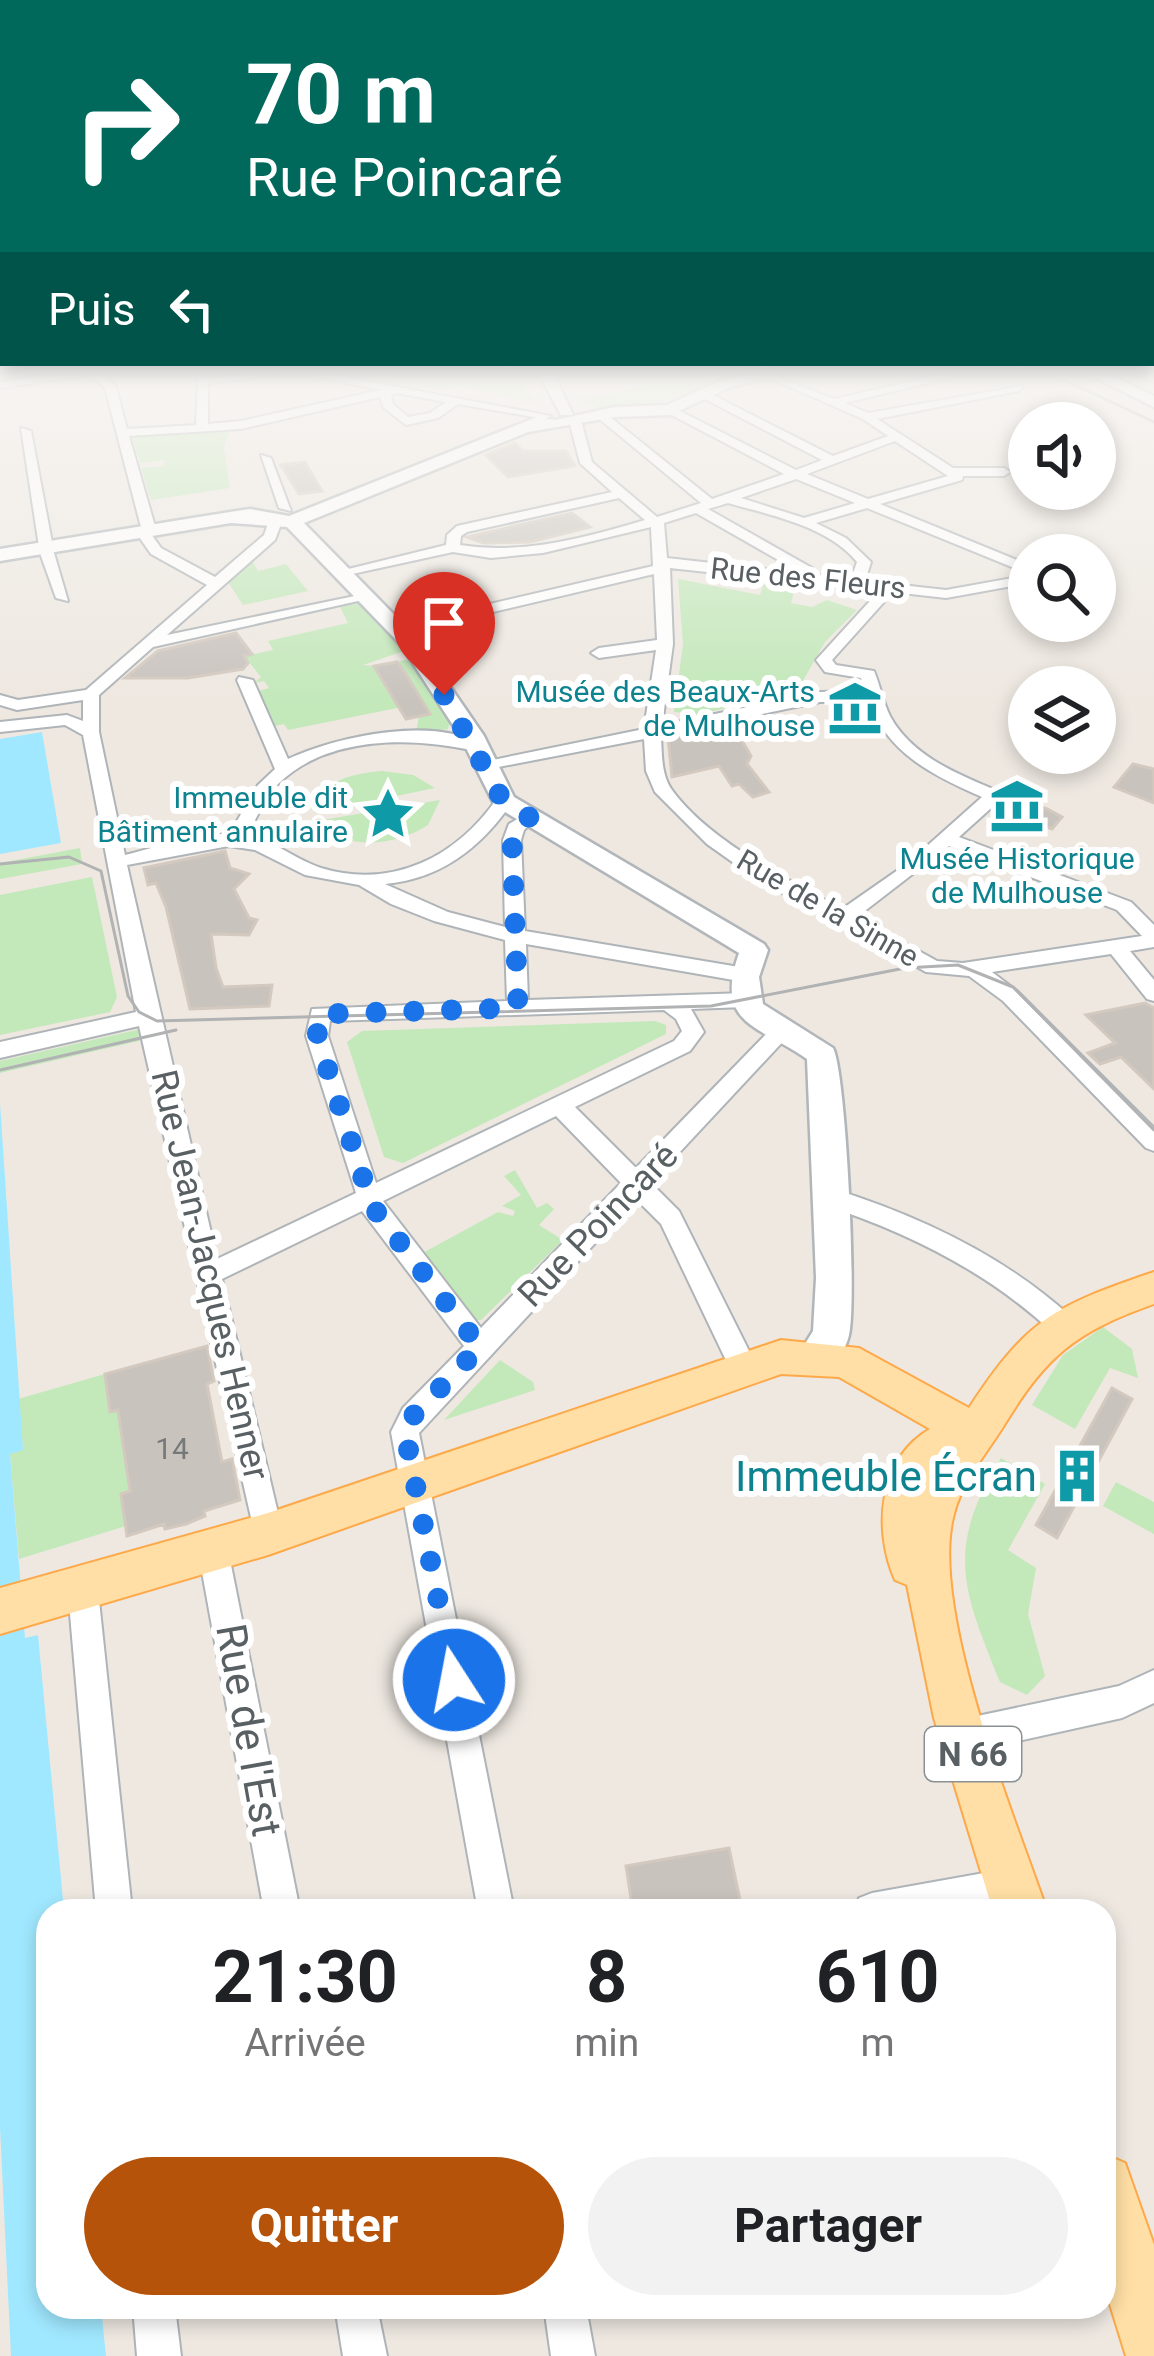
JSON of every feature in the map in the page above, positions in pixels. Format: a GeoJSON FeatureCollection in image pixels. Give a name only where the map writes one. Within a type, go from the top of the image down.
{"type":"FeatureCollection","features":[{"type":"Feature","properties":{"kind":"main road","name":"N 66"},"geometry":{"type":"LineString","coordinates":[[1016,1898],[930,1596],[927,1543],[933,1507],[1038,1338],[1060,1323],[1154,1288]]}},
{"type":"Feature","properties":{"kind":"main road"},"geometry":{"type":"LineString","coordinates":[[0,1611],[67,1596],[268,1534],[743,1367],[816,1355],[859,1366],[976,1434]]}},
{"type":"Feature","properties":{"kind":"main road"},"geometry":{"type":"LineString","coordinates":[[1116,2222],[1154,2345]]}},
{"type":"Feature","properties":{"kind":"street"},"geometry":{"type":"LineString","coordinates":[[35,482],[46,547],[63,598]]}},
{"type":"Feature","properties":{"kind":"street"},"geometry":{"type":"LineString","coordinates":[[135,482],[146,531],[156,550],[217,584]]}},
{"type":"Feature","properties":{"kind":"street"},"geometry":{"type":"LineString","coordinates":[[272,482],[282,516],[400,629],[504,801],[749,975],[779,1034],[822,1055],[833,1327],[816,1355]]}},
{"type":"Feature","properties":{"kind":"street"},"geometry":{"type":"LineString","coordinates":[[0,555],[230,517],[282,516],[383,482]]}},
{"type":"Feature","properties":{"kind":"street"},"geometry":{"type":"LineString","coordinates":[[611,482],[655,521]]}},
{"type":"Feature","properties":{"kind":"street"},"geometry":{"type":"LineString","coordinates":[[683,482],[705,508],[806,574]]}},
{"type":"Feature","properties":{"kind":"street"},"geometry":{"type":"LineString","coordinates":[[343,572],[452,548],[497,556],[705,508],[773,482]]}},
{"type":"Feature","properties":{"kind":"street"},"geometry":{"type":"LineString","coordinates":[[813,482],[1008,565]]}},
{"type":"Feature","properties":{"kind":"street"},"geometry":{"type":"LineString","coordinates":[[803,524],[932,482]]}},
{"type":"Feature","properties":{"kind":"street"},"geometry":{"type":"LineString","coordinates":[[452,548],[454,535],[462,529],[625,493]]}},
{"type":"Feature","properties":{"kind":"street"},"geometry":{"type":"LineString","coordinates":[[729,499],[803,524],[857,551],[864,562],[858,580]]}},
{"type":"Feature","properties":{"kind":"street"},"geometry":{"type":"LineString","coordinates":[[0,727],[91,694],[270,537],[282,516]]}},
{"type":"Feature","properties":{"kind":"street","name":"Rue de la Sinne"},"geometry":{"type":"LineString","coordinates":[[655,521],[663,565],[665,644],[652,734],[655,771],[664,792],[714,840],[843,918],[927,965],[961,968]]}},
{"type":"Feature","properties":{"kind":"street","name":"Rue des Fleurs"},"geometry":{"type":"LineString","coordinates":[[400,629],[663,565],[806,574],[952,593],[1008,579]]}},
{"type":"Feature","properties":{"kind":"street"},"geometry":{"type":"LineString","coordinates":[[843,918],[994,796],[942,772],[896,741],[865,672],[828,668],[828,651],[891,586]]}},
{"type":"Feature","properties":{"kind":"street"},"geometry":{"type":"LineString","coordinates":[[148,644],[369,597]]}},
{"type":"Feature","properties":{"kind":"street"},"geometry":{"type":"LineString","coordinates":[[599,652],[665,644]]}},
{"type":"Feature","properties":{"kind":"street"},"geometry":{"type":"LineString","coordinates":[[244,680],[284,769]]}},
{"type":"Feature","properties":{"kind":"street","name":"Rue Jean-Jacques Henner"},"geometry":{"type":"LineString","coordinates":[[91,694],[91,731],[148,1017],[268,1534]]}},
{"type":"Feature","properties":{"kind":"street"},"geometry":{"type":"LineString","coordinates":[[247,834],[266,786],[284,769],[326,749],[369,742],[449,740],[480,756],[652,734],[791,703],[874,696]]}},
{"type":"Feature","properties":{"kind":"street"},"geometry":{"type":"LineString","coordinates":[[0,700],[50,710],[91,731]]}},
{"type":"Feature","properties":{"kind":"street"},"geometry":{"type":"LineString","coordinates":[[366,881],[452,858],[486,832],[504,801]]}},
{"type":"Feature","properties":{"kind":"street"},"geometry":{"type":"LineString","coordinates":[[518,1008],[512,840],[515,828],[529,817]]}},
{"type":"Feature","properties":{"kind":"street"},"geometry":{"type":"LineString","coordinates":[[115,855],[247,834]]}},
{"type":"Feature","properties":{"kind":"street"},"geometry":{"type":"LineString","coordinates":[[247,834],[316,872],[366,881],[391,897],[514,934],[749,975]]}},
{"type":"Feature","properties":{"kind":"street"},"geometry":{"type":"LineString","coordinates":[[946,839],[1124,906],[1154,939]]}},
{"type":"Feature","properties":{"kind":"street"},"geometry":{"type":"LineString","coordinates":[[961,968],[1154,939]]}},
{"type":"Feature","properties":{"kind":"street"},"geometry":{"type":"LineString","coordinates":[[1115,946],[1154,994]]}},
{"type":"Feature","properties":{"kind":"street"},"geometry":{"type":"LineString","coordinates":[[961,968],[1010,996],[1154,1142]]}},
{"type":"Feature","properties":{"kind":"street"},"geometry":{"type":"LineString","coordinates":[[480,1347],[369,1197],[317,1036],[320,1014],[670,1004],[749,975]]}},
{"type":"Feature","properties":{"kind":"street"},"geometry":{"type":"LineString","coordinates":[[209,1274],[690,1039],[690,1022],[670,1004]]}},
{"type":"Feature","properties":{"kind":"street"},"geometry":{"type":"LineString","coordinates":[[3,1049],[148,1017]]}},
{"type":"Feature","properties":{"kind":"street","name":"Rue Poincaré"},"geometry":{"type":"LineString","coordinates":[[494,1899],[416,1481],[404,1445],[409,1423],[779,1034]]}},
{"type":"Feature","properties":{"kind":"street"},"geometry":{"type":"LineString","coordinates":[[559,1105],[670,1218],[743,1367]]}},
{"type":"Feature","properties":{"kind":"street"},"geometry":{"type":"LineString","coordinates":[[830,1197],[864,1207],[1029,1292],[1060,1323]]}},
{"type":"Feature","properties":{"kind":"street","name":"Rue de l'Est"},"geometry":{"type":"LineString","coordinates":[[213,1550],[280,1899]]}},
{"type":"Feature","properties":{"kind":"street"},"geometry":{"type":"LineString","coordinates":[[67,1596],[112,1899]]}},
{"type":"Feature","properties":{"kind":"street"},"geometry":{"type":"LineString","coordinates":[[968,1735],[1122,1702],[1154,1686]]}},
{"type":"Feature","properties":{"kind":"street"},"geometry":{"type":"LineString","coordinates":[[155,2319],[159,2356]]}},
{"type":"Feature","properties":{"kind":"street"},"geometry":{"type":"LineString","coordinates":[[358,2319],[365,2356]]}},
{"type":"Feature","properties":{"kind":"street"},"geometry":{"type":"LineString","coordinates":[[567,2319],[573,2356]]}},
{"type":"Feature","properties":{"kind":"green space"},"geometry":{"type":"Polygon","coordinates":[[[145,482],[229,482],[230,488],[151,500],[145,482]]]}},
{"type":"Feature","properties":{"kind":"green space"},"geometry":{"type":"Polygon","coordinates":[[[252,561],[258,571],[286,564],[308,591],[243,605],[228,582],[252,561]]]}},
{"type":"Feature","properties":{"kind":"green space"},"geometry":{"type":"Polygon","coordinates":[[[767,575],[796,584],[791,603],[812,607],[827,600],[857,610],[825,642],[796,693],[699,714],[674,712],[683,644],[678,579],[760,595],[767,575]]]}},
{"type":"Feature","properties":{"kind":"green space"},"geometry":{"type":"Polygon","coordinates":[[[364,602],[404,651],[363,665],[374,666],[402,707],[288,730],[284,724],[275,726],[258,691],[269,688],[264,681],[254,683],[261,677],[244,656],[273,650],[268,641],[348,623],[340,607],[364,602]]]}},
{"type":"Feature","properties":{"kind":"green space"},"geometry":{"type":"Polygon","coordinates":[[[410,659],[450,721],[448,729],[416,733],[419,716],[431,713],[397,662],[410,659]]]}},
{"type":"Feature","properties":{"kind":"green space"},"geometry":{"type":"Polygon","coordinates":[[[382,771],[413,775],[435,788],[314,813],[329,786],[382,771]]]}},
{"type":"Feature","properties":{"kind":"green space"},"geometry":{"type":"Polygon","coordinates":[[[440,800],[428,825],[386,841],[341,838],[317,821],[440,800]]]}},
{"type":"Feature","properties":{"kind":"green space"},"geometry":{"type":"Polygon","coordinates":[[[80,848],[82,864],[0,879],[0,863],[80,848]]]}},
{"type":"Feature","properties":{"kind":"green space"},"geometry":{"type":"Polygon","coordinates":[[[92,877],[117,997],[110,1012],[0,1035],[0,895],[92,877]]]}},
{"type":"Feature","properties":{"kind":"green space"},"geometry":{"type":"Polygon","coordinates":[[[655,1021],[666,1025],[666,1034],[403,1163],[384,1157],[347,1042],[362,1031],[655,1021]]]}},
{"type":"Feature","properties":{"kind":"green space"},"geometry":{"type":"Polygon","coordinates":[[[141,1029],[143,1040],[0,1073],[0,1061],[141,1029]]]}},
{"type":"Feature","properties":{"kind":"green space"},"geometry":{"type":"Polygon","coordinates":[[[515,1170],[537,1208],[547,1203],[554,1209],[539,1225],[563,1240],[481,1320],[471,1321],[419,1255],[498,1212],[513,1216],[515,1211],[502,1206],[521,1195],[504,1176],[515,1170]]]}},
{"type":"Feature","properties":{"kind":"green space"},"geometry":{"type":"Polygon","coordinates":[[[1103,1327],[1132,1349],[1138,1378],[1110,1368],[1075,1429],[1032,1405],[1063,1355],[1103,1327]]]}},
{"type":"Feature","properties":{"kind":"green space"},"geometry":{"type":"Polygon","coordinates":[[[500,1360],[533,1382],[535,1390],[444,1420],[500,1360]]]}},
{"type":"Feature","properties":{"kind":"green space"},"geometry":{"type":"Polygon","coordinates":[[[105,1374],[110,1411],[118,1410],[130,1491],[126,1526],[19,1559],[10,1454],[23,1449],[18,1399],[105,1374]]]}},
{"type":"Feature","properties":{"kind":"green space"},"geometry":{"type":"Polygon","coordinates":[[[1001,1458],[1045,1484],[1008,1550],[1036,1568],[1028,1614],[1045,1676],[1027,1695],[1000,1682],[976,1620],[965,1569],[972,1518],[1001,1458]]]}},
{"type":"Feature","properties":{"kind":"green space"},"geometry":{"type":"Polygon","coordinates":[[[1116,1482],[1154,1502],[1154,1534],[1103,1506],[1116,1482]]]}},
{"type":"Feature","properties":{"kind":"water"},"geometry":{"type":"Polygon","coordinates":[[[42,732],[61,843],[0,854],[0,739],[42,732]]]}},
{"type":"Feature","properties":{"kind":"water"},"geometry":{"type":"Polygon","coordinates":[[[0,1103],[23,1450],[10,1454],[25,1638],[38,1635],[63,1899],[36,1899],[36,2319],[102,2319],[106,2356],[11,2356],[0,2127],[0,1103]]]}},
{"type":"Feature","properties":{"kind":"building"},"geometry":{"type":"Polygon","coordinates":[[[292,482],[317,482],[322,491],[299,494],[292,482]]]}},
{"type":"Feature","properties":{"kind":"building"},"geometry":{"type":"Polygon","coordinates":[[[572,513],[590,527],[530,542],[484,543],[467,537],[572,513]]]}},
{"type":"Feature","properties":{"kind":"building"},"geometry":{"type":"Polygon","coordinates":[[[236,633],[252,654],[244,656],[248,663],[243,669],[188,678],[125,678],[158,651],[236,633]]]}},
{"type":"Feature","properties":{"kind":"building"},"geometry":{"type":"Polygon","coordinates":[[[397,662],[430,714],[406,719],[374,666],[397,662]]]}},
{"type":"Feature","properties":{"kind":"building"},"geometry":{"type":"Polygon","coordinates":[[[727,726],[740,737],[751,756],[747,764],[769,792],[753,797],[739,784],[732,786],[719,766],[672,777],[668,738],[727,726]]]}},
{"type":"Feature","properties":{"kind":"building"},"geometry":{"type":"Polygon","coordinates":[[[1133,764],[1154,769],[1154,803],[1114,787],[1133,764]]]}},
{"type":"Feature","properties":{"kind":"building"},"geometry":{"type":"Polygon","coordinates":[[[1016,798],[1062,817],[1052,829],[1003,811],[1016,798]]]}},
{"type":"Feature","properties":{"kind":"building"},"geometry":{"type":"Polygon","coordinates":[[[225,851],[230,868],[249,874],[234,889],[249,918],[257,920],[249,935],[211,934],[216,968],[223,987],[272,985],[269,1006],[190,1009],[166,907],[156,883],[148,885],[144,868],[225,851]]]}},
{"type":"Feature","properties":{"kind":"building"},"geometry":{"type":"Polygon","coordinates":[[[1145,1003],[1154,1008],[1154,1089],[1121,1057],[1100,1064],[1088,1053],[1115,1043],[1086,1015],[1145,1003]]]}},
{"type":"Feature","properties":{"kind":"building"},"geometry":{"type":"Polygon","coordinates":[[[207,1346],[214,1381],[207,1384],[222,1462],[232,1459],[240,1500],[204,1511],[205,1516],[186,1524],[165,1529],[164,1524],[127,1536],[121,1494],[130,1491],[118,1410],[110,1412],[105,1374],[207,1346]]]}},
{"type":"Feature","properties":{"kind":"building","name":"Immeuble Écran"},"geometry":{"type":"Polygon","coordinates":[[[1112,1388],[1132,1399],[1057,1538],[1036,1525],[1112,1388]]]}},
{"type":"Feature","properties":{"kind":"building"},"geometry":{"type":"Polygon","coordinates":[[[729,1848],[740,1899],[631,1899],[626,1866],[729,1848]]]}},
{"type":"Feature","properties":{"kind":"tram line"},"geometry":{"type":"LineString","coordinates":[[0,864],[69,857],[101,871],[128,996],[139,1012],[157,1021],[711,1006],[905,968],[958,965],[1013,987],[1154,1130]]}},
{"type":"Feature","properties":{"kind":"tram line"},"geometry":{"type":"LineString","coordinates":[[0,1070],[176,1030]]}},
{"type":"Feature","properties":{"kind":"place","name":"Musée des Beaux-Arts de Mulhouse"},"geometry":{"type":"Point","coordinates":[855,708]}},
{"type":"Feature","properties":{"kind":"place","name":"Musée Historique de Mulhouse"},"geometry":{"type":"Point","coordinates":[1017,806]}},
{"type":"Feature","properties":{"kind":"place","name":"Immeuble dit Bâtiment annulaire"},"geometry":{"type":"Point","coordinates":[388,814]}},
{"type":"Feature","properties":{"kind":"place","name":"Immeuble Écran"},"geometry":{"type":"Point","coordinates":[1077,1476]}},
{"type":"Feature","properties":{"kind":"route"},"geometry":{"type":"LineString","coordinates":[[444,695],[472,736],[499,794],[529,817],[515,828],[512,840],[518,1008],[320,1014],[317,1036],[372,1206],[480,1347],[412,1417],[405,1432],[454,1680]]}}]}
